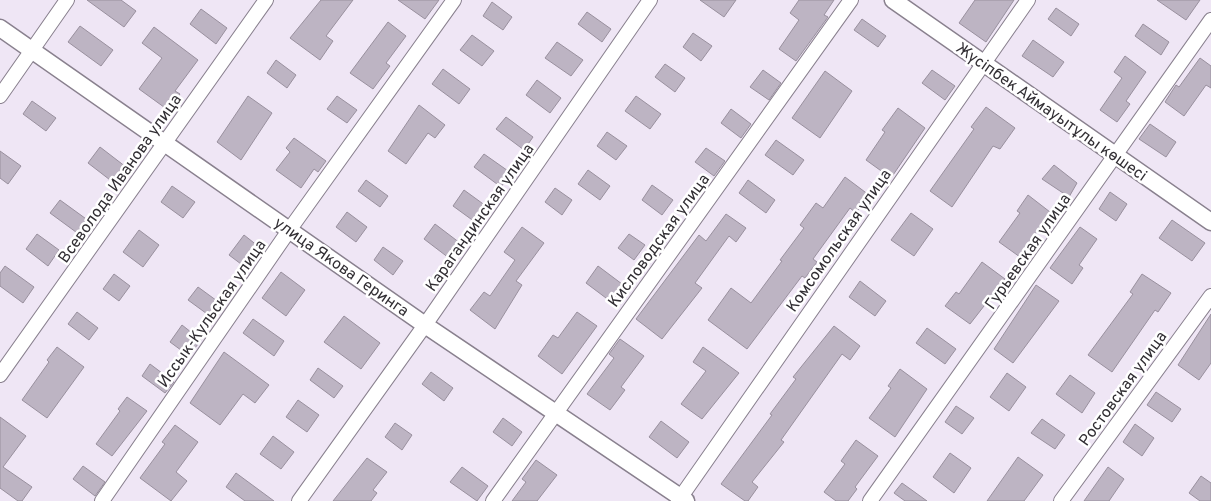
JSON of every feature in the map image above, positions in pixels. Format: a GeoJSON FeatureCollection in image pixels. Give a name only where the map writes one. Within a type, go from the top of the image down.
{"type":"FeatureCollection","features":[{"type":"Feature","properties":{"kind":"street"},"geometry":{"type":"LineString","coordinates":[[0,96],[67,0]]}},
{"type":"Feature","properties":{"kind":"street","name":"Всеволода Иванова улица"},"geometry":{"type":"LineString","coordinates":[[0,375],[266,0]]}},
{"type":"Feature","properties":{"kind":"street","name":"Иссык-Кульская улица"},"geometry":{"type":"LineString","coordinates":[[102,501],[290,229],[454,0]]}},
{"type":"Feature","properties":{"kind":"street","name":"Карагандинская улица"},"geometry":{"type":"LineString","coordinates":[[299,501],[425,325],[650,0]]}},
{"type":"Feature","properties":{"kind":"street","name":"Кисловодская улица"},"geometry":{"type":"LineString","coordinates":[[493,501],[851,0]]}},
{"type":"Feature","properties":{"kind":"street","name":"Жүсіпбек Аймауытұлы көшесі"},"geometry":{"type":"LineString","coordinates":[[894,0],[1211,222]]}},
{"type":"Feature","properties":{"kind":"street","name":"Комсомольская улица"},"geometry":{"type":"LineString","coordinates":[[682,500],[1028,0]]}},
{"type":"Feature","properties":{"kind":"street","name":"Гурьевская улица"},"geometry":{"type":"LineString","coordinates":[[870,501],[1211,20]]}},
{"type":"Feature","properties":{"kind":"street","name":"улица Якова Геринга"},"geometry":{"type":"LineString","coordinates":[[0,28],[166,142],[425,325],[682,500]]}},
{"type":"Feature","properties":{"kind":"street","name":"Ростовская улица"},"geometry":{"type":"LineString","coordinates":[[1061,501],[1211,296]]}},
{"type":"Feature","properties":{"kind":"building"},"geometry":{"type":"Polygon","coordinates":[[[87,0],[121,0],[136,11],[124,27],[87,0]]]}},
{"type":"Feature","properties":{"kind":"building"},"geometry":{"type":"Polygon","coordinates":[[[321,0],[353,0],[326,36],[333,41],[320,60],[290,38],[321,0]]]}},
{"type":"Feature","properties":{"kind":"building"},"geometry":{"type":"Polygon","coordinates":[[[398,0],[439,0],[425,19],[398,0]]]}},
{"type":"Feature","properties":{"kind":"building"},"geometry":{"type":"Polygon","coordinates":[[[700,0],[736,0],[724,17],[700,0]]]}},
{"type":"Feature","properties":{"kind":"building"},"geometry":{"type":"Polygon","coordinates":[[[799,0],[834,0],[824,15],[828,17],[796,61],[779,49],[799,20],[790,13],[799,0]]]}},
{"type":"Feature","properties":{"kind":"building"},"geometry":{"type":"Polygon","coordinates":[[[975,0],[1014,0],[986,42],[959,23],[975,0]]]}},
{"type":"Feature","properties":{"kind":"building"},"geometry":{"type":"Polygon","coordinates":[[[1157,0],[1200,0],[1186,20],[1157,0]]]}},
{"type":"Feature","properties":{"kind":"building"},"geometry":{"type":"Polygon","coordinates":[[[492,2],[512,17],[503,30],[483,16],[492,2]]]}},
{"type":"Feature","properties":{"kind":"building"},"geometry":{"type":"Polygon","coordinates":[[[1056,8],[1079,24],[1071,36],[1048,19],[1056,8]]]}},
{"type":"Feature","properties":{"kind":"building"},"geometry":{"type":"Polygon","coordinates":[[[201,9],[227,28],[216,44],[190,24],[201,9]]]}},
{"type":"Feature","properties":{"kind":"building"},"geometry":{"type":"Polygon","coordinates":[[[587,12],[611,29],[602,42],[578,24],[587,12]]]}},
{"type":"Feature","properties":{"kind":"building"},"geometry":{"type":"Polygon","coordinates":[[[862,19],[886,36],[878,47],[854,30],[862,19]]]}},
{"type":"Feature","properties":{"kind":"building"},"geometry":{"type":"Polygon","coordinates":[[[388,22],[406,36],[386,63],[390,66],[373,89],[350,73],[388,22]]]}},
{"type":"Feature","properties":{"kind":"building"},"geometry":{"type":"Polygon","coordinates":[[[1143,24],[1169,42],[1161,55],[1135,36],[1143,24]]]}},
{"type":"Feature","properties":{"kind":"building"},"geometry":{"type":"Polygon","coordinates":[[[80,26],[113,50],[101,66],[68,42],[80,26]]]}},
{"type":"Feature","properties":{"kind":"building"},"geometry":{"type":"Polygon","coordinates":[[[154,27],[198,60],[175,91],[180,94],[168,110],[139,89],[162,58],[142,43],[154,27]]]}},
{"type":"Feature","properties":{"kind":"building"},"geometry":{"type":"Polygon","coordinates":[[[693,33],[712,46],[701,61],[683,47],[693,33]]]}},
{"type":"Feature","properties":{"kind":"building"},"geometry":{"type":"Polygon","coordinates":[[[472,35],[494,51],[482,66],[460,50],[472,35]]]}},
{"type":"Feature","properties":{"kind":"building"},"geometry":{"type":"Polygon","coordinates":[[[1033,40],[1064,62],[1053,77],[1022,56],[1033,40]]]}},
{"type":"Feature","properties":{"kind":"building"},"geometry":{"type":"Polygon","coordinates":[[[557,42],[583,60],[571,76],[545,58],[557,42]]]}},
{"type":"Feature","properties":{"kind":"building"},"geometry":{"type":"Polygon","coordinates":[[[1125,56],[1146,72],[1126,101],[1130,104],[1117,122],[1100,110],[1122,78],[1114,72],[1125,56]]]}},
{"type":"Feature","properties":{"kind":"building"},"geometry":{"type":"Polygon","coordinates":[[[1200,58],[1211,66],[1211,88],[1206,85],[1184,116],[1165,102],[1176,85],[1179,87],[1200,58]]]}},
{"type":"Feature","properties":{"kind":"building"},"geometry":{"type":"Polygon","coordinates":[[[276,60],[296,75],[287,88],[267,73],[276,60]]]}},
{"type":"Feature","properties":{"kind":"building"},"geometry":{"type":"Polygon","coordinates":[[[665,64],[685,78],[675,92],[655,77],[665,64]]]}},
{"type":"Feature","properties":{"kind":"building"},"geometry":{"type":"Polygon","coordinates":[[[443,69],[470,89],[459,104],[432,84],[443,69]]]}},
{"type":"Feature","properties":{"kind":"building"},"geometry":{"type":"Polygon","coordinates":[[[763,70],[781,83],[769,100],[750,87],[763,70]]]}},
{"type":"Feature","properties":{"kind":"building"},"geometry":{"type":"Polygon","coordinates":[[[932,70],[955,86],[945,100],[922,83],[932,70]]]}},
{"type":"Feature","properties":{"kind":"building"},"geometry":{"type":"Polygon","coordinates":[[[825,71],[852,91],[820,138],[792,118],[825,71]]]}},
{"type":"Feature","properties":{"kind":"building"},"geometry":{"type":"Polygon","coordinates":[[[537,80],[561,98],[550,113],[526,95],[537,80]]]}},
{"type":"Feature","properties":{"kind":"building"},"geometry":{"type":"Polygon","coordinates":[[[248,96],[272,113],[241,160],[217,142],[248,96]]]}},
{"type":"Feature","properties":{"kind":"building"},"geometry":{"type":"Polygon","coordinates":[[[337,96],[357,110],[347,123],[327,109],[337,96]]]}},
{"type":"Feature","properties":{"kind":"building"},"geometry":{"type":"Polygon","coordinates":[[[636,96],[661,114],[650,129],[625,111],[636,96]]]}},
{"type":"Feature","properties":{"kind":"building"},"geometry":{"type":"Polygon","coordinates":[[[32,101],[56,118],[46,131],[23,114],[32,101]]]}},
{"type":"Feature","properties":{"kind":"building"},"geometry":{"type":"Polygon","coordinates":[[[419,105],[445,125],[435,138],[428,133],[406,164],[388,151],[419,105]]]}},
{"type":"Feature","properties":{"kind":"building"},"geometry":{"type":"Polygon","coordinates":[[[986,107],[1015,128],[1000,149],[993,146],[952,207],[930,191],[974,129],[971,127],[986,107]]]}},
{"type":"Feature","properties":{"kind":"building"},"geometry":{"type":"Polygon","coordinates":[[[898,108],[925,128],[891,178],[866,160],[885,132],[882,130],[898,108]]]}},
{"type":"Feature","properties":{"kind":"building"},"geometry":{"type":"Polygon","coordinates":[[[731,109],[751,124],[741,138],[721,123],[731,109]]]}},
{"type":"Feature","properties":{"kind":"building"},"geometry":{"type":"Polygon","coordinates":[[[506,117],[533,137],[524,150],[496,129],[506,117]]]}},
{"type":"Feature","properties":{"kind":"building"},"geometry":{"type":"Polygon","coordinates":[[[1150,124],[1176,142],[1166,157],[1139,139],[1150,124]]]}},
{"type":"Feature","properties":{"kind":"building"},"geometry":{"type":"Polygon","coordinates":[[[607,132],[627,146],[616,160],[597,146],[607,132]]]}},
{"type":"Feature","properties":{"kind":"building"},"geometry":{"type":"Polygon","coordinates":[[[294,138],[326,161],[318,172],[314,169],[301,188],[276,170],[290,152],[286,148],[294,138]]]}},
{"type":"Feature","properties":{"kind":"building"},"geometry":{"type":"Polygon","coordinates":[[[776,140],[804,160],[793,175],[765,155],[776,140]]]}},
{"type":"Feature","properties":{"kind":"building"},"geometry":{"type":"Polygon","coordinates":[[[100,147],[126,167],[114,183],[88,163],[100,147]]]}},
{"type":"Feature","properties":{"kind":"building"},"geometry":{"type":"Polygon","coordinates":[[[706,148],[725,161],[714,176],[695,162],[706,148]]]}},
{"type":"Feature","properties":{"kind":"building"},"geometry":{"type":"Polygon","coordinates":[[[0,151],[21,166],[8,184],[0,178],[0,151]]]}},
{"type":"Feature","properties":{"kind":"building"},"geometry":{"type":"Polygon","coordinates":[[[484,154],[511,173],[501,187],[474,167],[484,154]]]}},
{"type":"Feature","properties":{"kind":"building"},"geometry":{"type":"Polygon","coordinates":[[[1054,165],[1077,183],[1069,197],[1042,179],[1054,165]]]}},
{"type":"Feature","properties":{"kind":"building"},"geometry":{"type":"Polygon","coordinates":[[[588,170],[610,186],[600,200],[578,184],[588,170]]]}},
{"type":"Feature","properties":{"kind":"building"},"geometry":{"type":"Polygon","coordinates":[[[845,177],[869,195],[856,213],[850,208],[813,259],[817,262],[805,278],[802,276],[747,349],[708,320],[731,288],[751,303],[804,228],[800,225],[816,203],[823,208],[845,177]]]}},
{"type":"Feature","properties":{"kind":"building"},"geometry":{"type":"Polygon","coordinates":[[[366,180],[388,196],[380,207],[358,191],[366,180]]]}},
{"type":"Feature","properties":{"kind":"building"},"geometry":{"type":"Polygon","coordinates":[[[748,180],[775,200],[766,213],[739,193],[748,180]]]}},
{"type":"Feature","properties":{"kind":"building"},"geometry":{"type":"Polygon","coordinates":[[[652,185],[673,200],[662,215],[642,200],[652,185]]]}},
{"type":"Feature","properties":{"kind":"building"},"geometry":{"type":"Polygon","coordinates":[[[172,186],[195,202],[183,218],[161,202],[172,186]]]}},
{"type":"Feature","properties":{"kind":"building"},"geometry":{"type":"Polygon","coordinates":[[[555,188],[572,200],[562,215],[545,202],[555,188]]]}},
{"type":"Feature","properties":{"kind":"building"},"geometry":{"type":"Polygon","coordinates":[[[464,190],[486,206],[475,222],[453,206],[464,190]]]}},
{"type":"Feature","properties":{"kind":"building"},"geometry":{"type":"Polygon","coordinates":[[[1110,192],[1127,204],[1116,221],[1099,209],[1110,192]]]}},
{"type":"Feature","properties":{"kind":"building"},"geometry":{"type":"Polygon","coordinates":[[[1028,195],[1050,212],[1020,257],[999,242],[1020,213],[1017,211],[1028,195]]]}},
{"type":"Feature","properties":{"kind":"building"},"geometry":{"type":"Polygon","coordinates":[[[60,200],[89,221],[80,235],[50,213],[60,200]]]}},
{"type":"Feature","properties":{"kind":"building"},"geometry":{"type":"Polygon","coordinates":[[[347,212],[367,227],[356,242],[336,227],[347,212]]]}},
{"type":"Feature","properties":{"kind":"building"},"geometry":{"type":"Polygon","coordinates":[[[911,213],[933,229],[914,256],[891,240],[911,213]]]}},
{"type":"Feature","properties":{"kind":"building"},"geometry":{"type":"Polygon","coordinates":[[[726,214],[746,228],[736,242],[729,236],[695,283],[702,288],[662,339],[636,319],[699,235],[706,241],[726,214]]]}},
{"type":"Feature","properties":{"kind":"building"},"geometry":{"type":"Polygon","coordinates":[[[1172,220],[1205,243],[1192,261],[1159,238],[1172,220]]]}},
{"type":"Feature","properties":{"kind":"building"},"geometry":{"type":"Polygon","coordinates":[[[435,224],[460,243],[449,258],[424,239],[435,224]]]}},
{"type":"Feature","properties":{"kind":"building"},"geometry":{"type":"Polygon","coordinates":[[[522,227],[544,243],[516,281],[522,285],[495,329],[470,310],[484,292],[490,296],[515,260],[504,252],[522,227]]]}},
{"type":"Feature","properties":{"kind":"building"},"geometry":{"type":"Polygon","coordinates":[[[1080,227],[1097,239],[1079,265],[1083,268],[1072,284],[1050,268],[1080,227]]]}},
{"type":"Feature","properties":{"kind":"building"},"geometry":{"type":"Polygon","coordinates":[[[139,230],[159,245],[143,267],[123,252],[139,230]]]}},
{"type":"Feature","properties":{"kind":"building"},"geometry":{"type":"Polygon","coordinates":[[[37,234],[59,250],[48,266],[26,249],[37,234]]]}},
{"type":"Feature","properties":{"kind":"building"},"geometry":{"type":"Polygon","coordinates":[[[629,234],[645,245],[634,260],[618,248],[629,234]]]}},
{"type":"Feature","properties":{"kind":"building"},"geometry":{"type":"Polygon","coordinates":[[[244,235],[263,250],[249,270],[229,255],[244,235]]]}},
{"type":"Feature","properties":{"kind":"building"},"geometry":{"type":"Polygon","coordinates":[[[383,247],[403,261],[393,275],[374,260],[383,247]]]}},
{"type":"Feature","properties":{"kind":"building"},"geometry":{"type":"Polygon","coordinates":[[[982,262],[1005,279],[970,324],[945,306],[956,292],[959,294],[982,262]]]}},
{"type":"Feature","properties":{"kind":"building"},"geometry":{"type":"Polygon","coordinates":[[[5,266],[34,287],[23,303],[0,286],[0,273],[5,266]]]}},
{"type":"Feature","properties":{"kind":"building"},"geometry":{"type":"Polygon","coordinates":[[[598,266],[626,287],[614,304],[586,283],[598,266]]]}},
{"type":"Feature","properties":{"kind":"building"},"geometry":{"type":"Polygon","coordinates":[[[281,272],[305,290],[286,316],[262,298],[281,272]]]}},
{"type":"Feature","properties":{"kind":"building"},"geometry":{"type":"Polygon","coordinates":[[[114,274],[130,286],[119,301],[103,289],[114,274]]]}},
{"type":"Feature","properties":{"kind":"building"},"geometry":{"type":"Polygon","coordinates":[[[1142,274],[1171,293],[1158,312],[1155,310],[1112,372],[1088,355],[1133,294],[1130,292],[1142,274]]]}},
{"type":"Feature","properties":{"kind":"building"},"geometry":{"type":"Polygon","coordinates":[[[860,281],[886,301],[875,316],[849,297],[860,281]]]}},
{"type":"Feature","properties":{"kind":"building"},"geometry":{"type":"Polygon","coordinates":[[[1036,285],[1059,301],[1013,363],[994,349],[1036,285]]]}},
{"type":"Feature","properties":{"kind":"building"},"geometry":{"type":"Polygon","coordinates":[[[198,287],[224,306],[214,319],[188,300],[198,287]]]}},
{"type":"Feature","properties":{"kind":"building"},"geometry":{"type":"Polygon","coordinates":[[[77,312],[98,328],[89,340],[68,324],[77,312]]]}},
{"type":"Feature","properties":{"kind":"building"},"geometry":{"type":"Polygon","coordinates":[[[577,312],[597,326],[562,374],[538,356],[553,335],[558,338],[577,312]]]}},
{"type":"Feature","properties":{"kind":"building"},"geometry":{"type":"Polygon","coordinates":[[[1211,314],[1211,363],[1199,380],[1178,365],[1211,314]]]}},
{"type":"Feature","properties":{"kind":"building"},"geometry":{"type":"Polygon","coordinates":[[[344,316],[380,343],[361,369],[324,342],[344,316]]]}},
{"type":"Feature","properties":{"kind":"building"},"geometry":{"type":"Polygon","coordinates":[[[253,319],[284,341],[274,356],[243,333],[253,319]]]}},
{"type":"Feature","properties":{"kind":"building"},"geometry":{"type":"Polygon","coordinates":[[[182,325],[201,340],[189,356],[170,342],[182,325]]]}},
{"type":"Feature","properties":{"kind":"building"},"geometry":{"type":"Polygon","coordinates":[[[834,326],[860,346],[850,360],[842,354],[781,440],[784,442],[752,482],[758,487],[748,501],[745,501],[721,484],[772,415],[770,414],[796,379],[793,377],[834,326]]]}},
{"type":"Feature","properties":{"kind":"building"},"geometry":{"type":"Polygon","coordinates":[[[927,328],[956,349],[945,364],[916,343],[927,328]]]}},
{"type":"Feature","properties":{"kind":"building"},"geometry":{"type":"Polygon","coordinates":[[[620,339],[644,356],[621,387],[625,390],[610,410],[587,394],[614,358],[609,354],[620,339]]]}},
{"type":"Feature","properties":{"kind":"building"},"geometry":{"type":"Polygon","coordinates":[[[57,347],[84,367],[47,418],[22,400],[49,362],[47,360],[57,347]]]}},
{"type":"Feature","properties":{"kind":"building"},"geometry":{"type":"Polygon","coordinates":[[[703,347],[739,373],[702,419],[681,404],[706,371],[693,362],[703,347]]]}},
{"type":"Feature","properties":{"kind":"building"},"geometry":{"type":"Polygon","coordinates":[[[224,352],[269,385],[255,403],[243,394],[220,425],[190,403],[224,352]]]}},
{"type":"Feature","properties":{"kind":"building"},"geometry":{"type":"Polygon","coordinates":[[[150,364],[174,382],[165,393],[142,376],[150,364]]]}},
{"type":"Feature","properties":{"kind":"building"},"geometry":{"type":"Polygon","coordinates":[[[318,368],[343,386],[334,398],[310,380],[318,368]]]}},
{"type":"Feature","properties":{"kind":"building"},"geometry":{"type":"Polygon","coordinates":[[[900,369],[927,389],[895,437],[869,418],[891,388],[888,386],[900,369]]]}},
{"type":"Feature","properties":{"kind":"building"},"geometry":{"type":"Polygon","coordinates":[[[431,372],[453,388],[444,401],[422,384],[431,372]]]}},
{"type":"Feature","properties":{"kind":"building"},"geometry":{"type":"Polygon","coordinates":[[[1007,373],[1026,387],[1009,411],[990,397],[1007,373]]]}},
{"type":"Feature","properties":{"kind":"building"},"geometry":{"type":"Polygon","coordinates":[[[1070,375],[1095,393],[1082,413],[1056,394],[1070,375]]]}},
{"type":"Feature","properties":{"kind":"building"},"geometry":{"type":"Polygon","coordinates":[[[1156,392],[1181,409],[1172,422],[1147,405],[1156,392]]]}},
{"type":"Feature","properties":{"kind":"building"},"geometry":{"type":"Polygon","coordinates":[[[127,397],[147,411],[112,456],[96,444],[120,411],[118,409],[127,397]]]}},
{"type":"Feature","properties":{"kind":"building"},"geometry":{"type":"Polygon","coordinates":[[[298,400],[319,415],[307,432],[286,417],[298,400]]]}},
{"type":"Feature","properties":{"kind":"building"},"geometry":{"type":"Polygon","coordinates":[[[956,406],[974,418],[962,434],[945,422],[956,406]]]}},
{"type":"Feature","properties":{"kind":"building"},"geometry":{"type":"Polygon","coordinates":[[[0,417],[26,436],[3,467],[32,487],[22,501],[18,501],[0,488],[0,417]]]}},
{"type":"Feature","properties":{"kind":"building"},"geometry":{"type":"Polygon","coordinates":[[[503,418],[522,432],[512,446],[493,432],[503,418]]]}},
{"type":"Feature","properties":{"kind":"building"},"geometry":{"type":"Polygon","coordinates":[[[1042,419],[1065,435],[1055,449],[1031,433],[1042,419]]]}},
{"type":"Feature","properties":{"kind":"building"},"geometry":{"type":"Polygon","coordinates":[[[661,421],[689,442],[677,458],[649,437],[661,421]]]}},
{"type":"Feature","properties":{"kind":"building"},"geometry":{"type":"Polygon","coordinates":[[[395,423],[412,435],[402,450],[385,437],[395,423]]]}},
{"type":"Feature","properties":{"kind":"building"},"geometry":{"type":"Polygon","coordinates":[[[1135,424],[1154,438],[1142,456],[1123,442],[1135,424]]]}},
{"type":"Feature","properties":{"kind":"building"},"geometry":{"type":"Polygon","coordinates":[[[175,425],[198,442],[176,472],[187,481],[171,501],[140,478],[165,444],[162,442],[175,425]]]}},
{"type":"Feature","properties":{"kind":"building"},"geometry":{"type":"Polygon","coordinates":[[[273,436],[294,452],[281,469],[260,454],[273,436]]]}},
{"type":"Feature","properties":{"kind":"building"},"geometry":{"type":"Polygon","coordinates":[[[856,440],[878,456],[855,487],[857,489],[848,501],[836,501],[824,492],[845,464],[841,461],[856,440]]]}},
{"type":"Feature","properties":{"kind":"building"},"geometry":{"type":"Polygon","coordinates":[[[950,453],[971,468],[954,493],[933,477],[950,453]]]}},
{"type":"Feature","properties":{"kind":"building"},"geometry":{"type":"Polygon","coordinates":[[[1018,457],[1043,475],[1024,501],[987,501],[1018,457]]]}},
{"type":"Feature","properties":{"kind":"building"},"geometry":{"type":"Polygon","coordinates":[[[367,458],[387,472],[373,490],[377,493],[371,501],[333,501],[367,458]]]}},
{"type":"Feature","properties":{"kind":"building"},"geometry":{"type":"Polygon","coordinates":[[[536,460],[557,475],[537,501],[512,501],[526,482],[522,479],[536,460]]]}},
{"type":"Feature","properties":{"kind":"building"},"geometry":{"type":"Polygon","coordinates":[[[83,466],[105,482],[95,496],[73,479],[83,466]]]}},
{"type":"Feature","properties":{"kind":"building"},"geometry":{"type":"Polygon","coordinates":[[[462,467],[488,486],[477,501],[450,482],[462,467]]]}},
{"type":"Feature","properties":{"kind":"building"},"geometry":{"type":"Polygon","coordinates":[[[1108,467],[1124,479],[1109,501],[1084,501],[1108,467]]]}},
{"type":"Feature","properties":{"kind":"building"},"geometry":{"type":"Polygon","coordinates":[[[236,473],[274,501],[245,501],[226,487],[236,473]]]}},
{"type":"Feature","properties":{"kind":"building"},"geometry":{"type":"Polygon","coordinates":[[[1201,476],[1211,483],[1211,501],[1200,501],[1189,493],[1201,476]]]}},
{"type":"Feature","properties":{"kind":"building"},"geometry":{"type":"Polygon","coordinates":[[[902,483],[927,501],[905,501],[894,493],[902,483]]]}}]}
